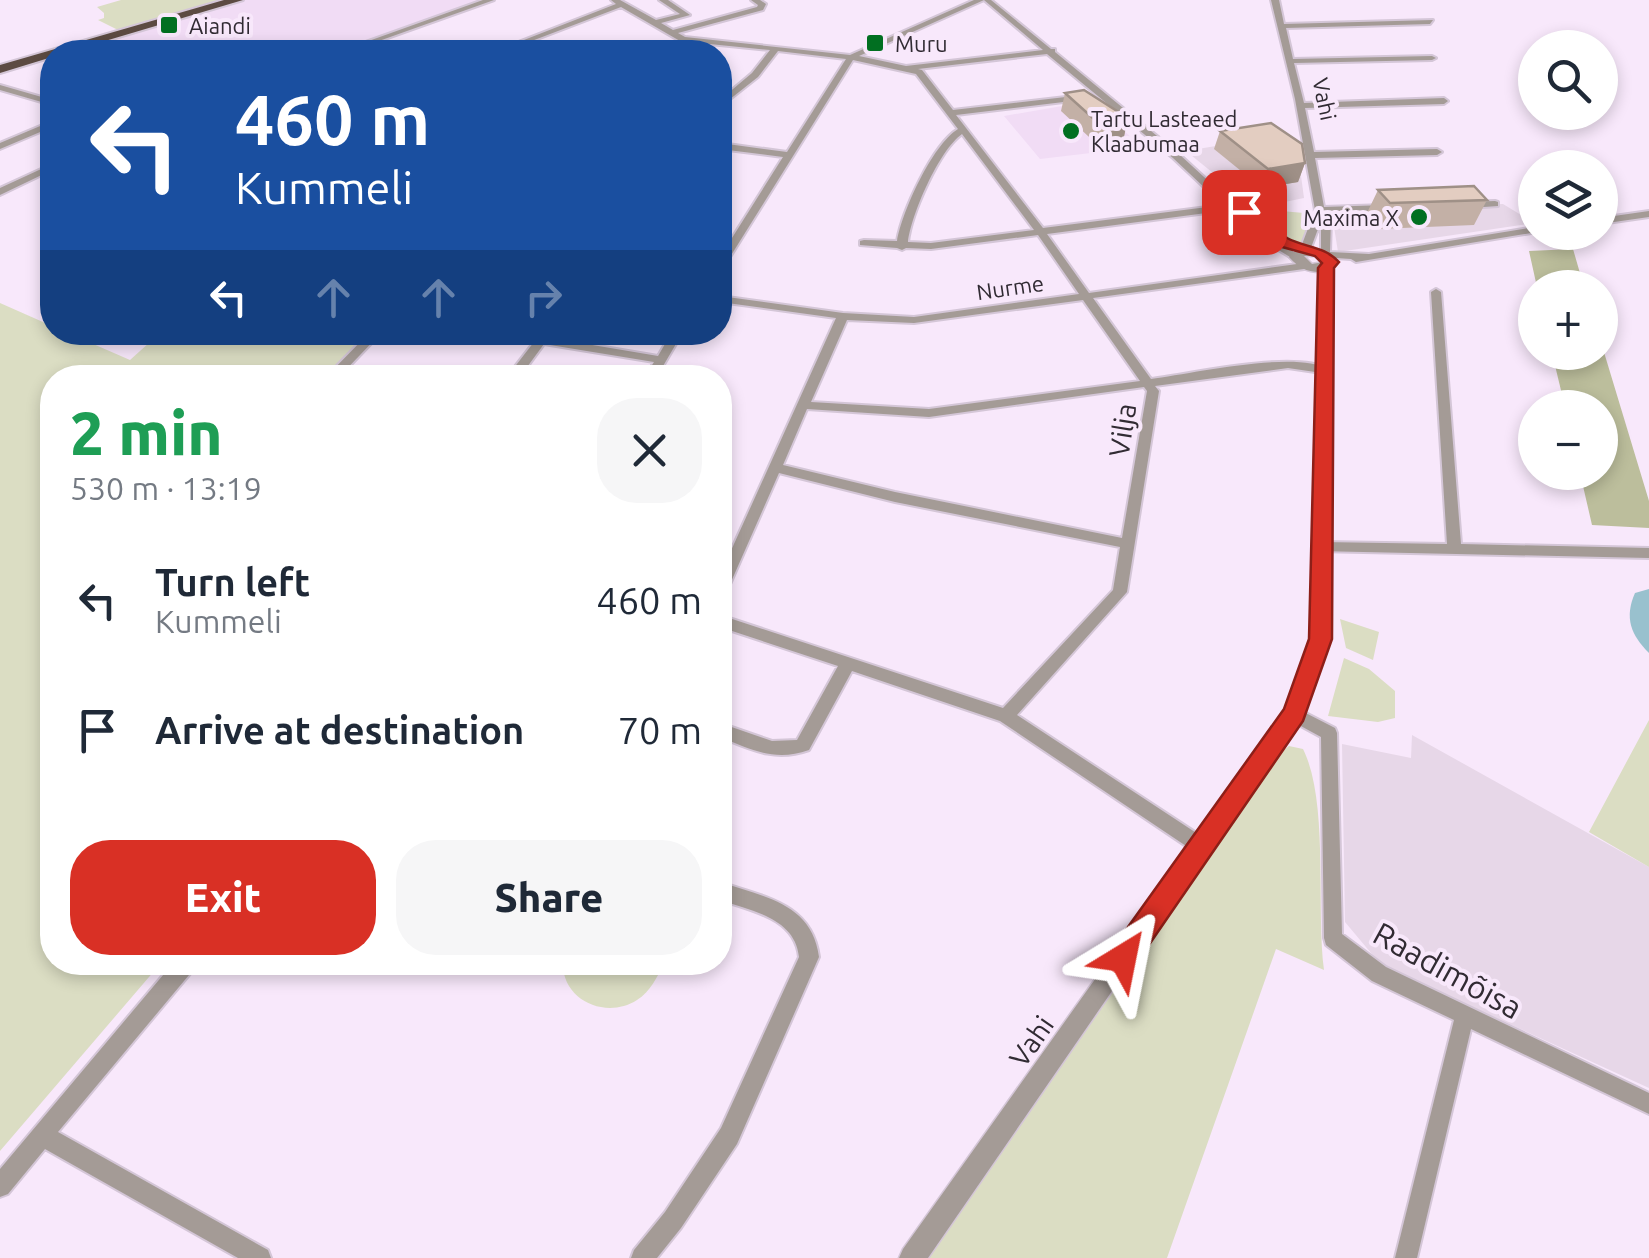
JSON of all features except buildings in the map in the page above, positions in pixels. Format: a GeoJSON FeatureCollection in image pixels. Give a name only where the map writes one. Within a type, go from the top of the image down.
{"type":"FeatureCollection","features":[{"type":"Feature","properties":{"kind":"highway"},"geometry":{"type":"LineString","coordinates":[[99,40],[236,0]]}},
{"type":"Feature","properties":{"kind":"highway"},"geometry":{"type":"LineString","coordinates":[[0,69],[40,57]]}},
{"type":"Feature","properties":{"kind":"street"},"geometry":{"type":"LineString","coordinates":[[381,40],[490,0]]}},
{"type":"Feature","properties":{"kind":"street"},"geometry":{"type":"LineString","coordinates":[[654,23],[686,15],[663,0]]}},
{"type":"Feature","properties":{"kind":"street"},"geometry":{"type":"LineString","coordinates":[[670,32],[760,8],[762,4],[756,0]]}},
{"type":"Feature","properties":{"kind":"street"},"geometry":{"type":"LineString","coordinates":[[732,246],[850,58],[980,0]]}},
{"type":"Feature","properties":{"kind":"street"},"geometry":{"type":"LineString","coordinates":[[988,0],[1052,51],[1261,235],[1303,260],[1326,291]]}},
{"type":"Feature","properties":{"kind":"street","name":"Vahi"},"geometry":{"type":"LineString","coordinates":[[912,1258],[1294,714],[1320,639],[1326,218],[1320,210],[1301,106],[1275,0]]}},
{"type":"Feature","properties":{"kind":"street"},"geometry":{"type":"LineString","coordinates":[[526,40],[618,2],[683,39],[693,40]]}},
{"type":"Feature","properties":{"kind":"street"},"geometry":{"type":"LineString","coordinates":[[682,16],[697,25]]}},
{"type":"Feature","properties":{"kind":"street"},"geometry":{"type":"LineString","coordinates":[[1281,26],[1430,22]]}},
{"type":"Feature","properties":{"kind":"street"},"geometry":{"type":"LineString","coordinates":[[732,44],[906,68],[1052,51]]}},
{"type":"Feature","properties":{"kind":"street"},"geometry":{"type":"LineString","coordinates":[[732,94],[776,48]]}},
{"type":"Feature","properties":{"kind":"street"},"geometry":{"type":"LineString","coordinates":[[1290,61],[1432,58]]}},
{"type":"Feature","properties":{"kind":"street","name":"Vilja"},"geometry":{"type":"LineString","coordinates":[[906,68],[919,72],[1041,232],[1153,391],[1120,592],[1006,716]]}},
{"type":"Feature","properties":{"kind":"street"},"geometry":{"type":"LineString","coordinates":[[0,87],[40,99]]}},
{"type":"Feature","properties":{"kind":"street"},"geometry":{"type":"LineString","coordinates":[[950,113],[1100,95]]}},
{"type":"Feature","properties":{"kind":"street"},"geometry":{"type":"LineString","coordinates":[[1301,106],[1444,101]]}},
{"type":"Feature","properties":{"kind":"street"},"geometry":{"type":"LineString","coordinates":[[0,146],[40,129]]}},
{"type":"Feature","properties":{"kind":"street"},"geometry":{"type":"LineString","coordinates":[[902,247],[903,235],[939,154],[951,135],[963,130]]}},
{"type":"Feature","properties":{"kind":"street"},"geometry":{"type":"LineString","coordinates":[[732,148],[789,155]]}},
{"type":"Feature","properties":{"kind":"street"},"geometry":{"type":"LineString","coordinates":[[1311,155],[1437,152]]}},
{"type":"Feature","properties":{"kind":"street"},"geometry":{"type":"LineString","coordinates":[[0,192],[40,173]]}},
{"type":"Feature","properties":{"kind":"street"},"geometry":{"type":"LineString","coordinates":[[1457,206],[1495,204]]}},
{"type":"Feature","properties":{"kind":"street"},"geometry":{"type":"LineString","coordinates":[[864,244],[902,247],[1233,207]]}},
{"type":"Feature","properties":{"kind":"street"},"geometry":{"type":"LineString","coordinates":[[1320,210],[1400,207]]}},
{"type":"Feature","properties":{"kind":"street","name":"Vahi"},"geometry":{"type":"LineString","coordinates":[[1303,260],[1320,210]]}},
{"type":"Feature","properties":{"kind":"street"},"geometry":{"type":"LineString","coordinates":[[1618,218],[1649,214]]}},
{"type":"Feature","properties":{"kind":"street"},"geometry":{"type":"LineString","coordinates":[[1303,260],[1327,262],[1518,233]]}},
{"type":"Feature","properties":{"kind":"street","name":"Nurme"},"geometry":{"type":"LineString","coordinates":[[732,302],[843,316],[914,320],[1303,260]]}},
{"type":"Feature","properties":{"kind":"street"},"geometry":{"type":"LineString","coordinates":[[1436,292],[1454,549]]}},
{"type":"Feature","properties":{"kind":"street"},"geometry":{"type":"LineString","coordinates":[[732,564],[843,316]]}},
{"type":"Feature","properties":{"kind":"street"},"geometry":{"type":"LineString","coordinates":[[345,365],[364,345]]}},
{"type":"Feature","properties":{"kind":"street"},"geometry":{"type":"LineString","coordinates":[[522,365],[538,345]]}},
{"type":"Feature","properties":{"kind":"street"},"geometry":{"type":"LineString","coordinates":[[566,345],[661,360]]}},
{"type":"Feature","properties":{"kind":"street"},"geometry":{"type":"LineString","coordinates":[[658,365],[670,345]]}},
{"type":"Feature","properties":{"kind":"street"},"geometry":{"type":"LineString","coordinates":[[804,406],[930,413],[1288,364],[1322,369]]}},
{"type":"Feature","properties":{"kind":"street"},"geometry":{"type":"LineString","coordinates":[[777,468],[895,498],[1128,544]]}},
{"type":"Feature","properties":{"kind":"street"},"geometry":{"type":"LineString","coordinates":[[1322,547],[1649,553]]}},
{"type":"Feature","properties":{"kind":"street"},"geometry":{"type":"LineString","coordinates":[[732,625],[1006,716],[1201,846]]}},
{"type":"Feature","properties":{"kind":"street"},"geometry":{"type":"LineString","coordinates":[[732,734],[781,751],[793,751],[803,745],[848,664]]}},
{"type":"Feature","properties":{"kind":"street","name":"Raadimõisa"},"geometry":{"type":"LineString","coordinates":[[1294,714],[1329,733],[1334,938],[1380,974],[1464,1018],[1649,1104]]}},
{"type":"Feature","properties":{"kind":"street"},"geometry":{"type":"LineString","coordinates":[[642,1258],[673,1220],[729,1136],[809,957],[807,934],[792,919],[732,896]]}},
{"type":"Feature","properties":{"kind":"street"},"geometry":{"type":"LineString","coordinates":[[0,1186],[176,975]]}},
{"type":"Feature","properties":{"kind":"street"},"geometry":{"type":"LineString","coordinates":[[1406,1258],[1464,1018]]}},
{"type":"Feature","properties":{"kind":"street"},"geometry":{"type":"LineString","coordinates":[[42,1136],[260,1258]]}},
{"type":"Feature","properties":{"kind":"shaded area"},"geometry":{"type":"Polygon","coordinates":[[[240,0],[484,0],[369,40],[104,40],[240,0]]]}},
{"type":"Feature","properties":{"kind":"shaded area","name":"Tartu Lasteaed Klaabumaa"},"geometry":{"type":"Polygon","coordinates":[[[1091,101],[1142,147],[1040,159],[1004,116],[1091,101]]]}},
{"type":"Feature","properties":{"kind":"shaded area"},"geometry":{"type":"Polygon","coordinates":[[[1275,136],[1296,138],[1304,198],[1275,204],[1245,199],[1186,151],[1275,136]]]}},
{"type":"Feature","properties":{"kind":"shaded area"},"geometry":{"type":"Polygon","coordinates":[[[1503,204],[1518,213],[1518,225],[1338,252],[1331,208],[1503,204]]]}},
{"type":"Feature","properties":{"kind":"shaded area"},"geometry":{"type":"Polygon","coordinates":[[[1412,735],[1649,867],[1649,1088],[1381,965],[1345,922],[1342,744],[1411,758],[1412,735]]]}},
{"type":"Feature","properties":{"kind":"green space"},"geometry":{"type":"Polygon","coordinates":[[[121,0],[225,0],[120,31],[98,20],[104,18],[104,13],[97,7],[121,0]]]}},
{"type":"Feature","properties":{"kind":"green space"},"geometry":{"type":"Polygon","coordinates":[[[1258,209],[1304,213],[1308,217],[1306,242],[1287,243],[1253,214],[1258,209]]]}},
{"type":"Feature","properties":{"kind":"green space"},"geometry":{"type":"Polygon","coordinates":[[[1573,250],[1579,270],[1533,270],[1529,251],[1573,250]]]}},
{"type":"Feature","properties":{"kind":"green space"},"geometry":{"type":"Polygon","coordinates":[[[0,303],[40,321],[40,345],[96,345],[130,360],[147,345],[357,345],[337,365],[40,365],[40,975],[151,975],[0,1151],[0,303]]]}},
{"type":"Feature","properties":{"kind":"green space"},"geometry":{"type":"Polygon","coordinates":[[[1556,370],[1609,370],[1615,390],[1561,390],[1556,370]]]}},
{"type":"Feature","properties":{"kind":"green space"},"geometry":{"type":"Polygon","coordinates":[[[1618,399],[1649,501],[1649,528],[1592,525],[1584,490],[1618,490],[1618,399]]]}},
{"type":"Feature","properties":{"kind":"green space"},"geometry":{"type":"Polygon","coordinates":[[[1340,619],[1379,632],[1373,660],[1346,648],[1340,619]]]}},
{"type":"Feature","properties":{"kind":"green space"},"geometry":{"type":"Polygon","coordinates":[[[1344,658],[1369,669],[1395,691],[1395,718],[1378,722],[1328,716],[1344,658]]]}},
{"type":"Feature","properties":{"kind":"green space"},"geometry":{"type":"Polygon","coordinates":[[[1649,720],[1649,867],[1589,832],[1649,720]]]}},
{"type":"Feature","properties":{"kind":"green space"},"geometry":{"type":"Polygon","coordinates":[[[1289,746],[1303,749],[1316,797],[1324,970],[1276,949],[1167,1258],[927,1258],[1279,754],[1289,746]]]}},
{"type":"Feature","properties":{"kind":"green space"},"geometry":{"type":"Polygon","coordinates":[[[657,975],[642,997],[612,1008],[588,1003],[570,987],[565,976],[657,975]]]}},
{"type":"Feature","properties":{"kind":"water"},"geometry":{"type":"Polygon","coordinates":[[[1649,589],[1649,653],[1634,633],[1630,618],[1635,593],[1649,589]]]}},
{"type":"Feature","properties":{"kind":"place","name":"Aiandi"},"geometry":{"type":"Point","coordinates":[169,25]}},
{"type":"Feature","properties":{"kind":"place","name":"Muru"},"geometry":{"type":"Point","coordinates":[875,43]}},
{"type":"Feature","properties":{"kind":"place","name":"Tartu Lasteaed Klaabumaa"},"geometry":{"type":"Point","coordinates":[1071,131]}},
{"type":"Feature","properties":{"kind":"place","name":"Maxima X"},"geometry":{"type":"Point","coordinates":[1419,217]}},
{"type":"Feature","properties":{"kind":"route"},"geometry":{"type":"LineString","coordinates":[[1123,958],[1294,714],[1307,687],[1320,639],[1322,369],[1326,268],[1331,262],[1320,253],[1280,241],[1244,212]]}}]}
